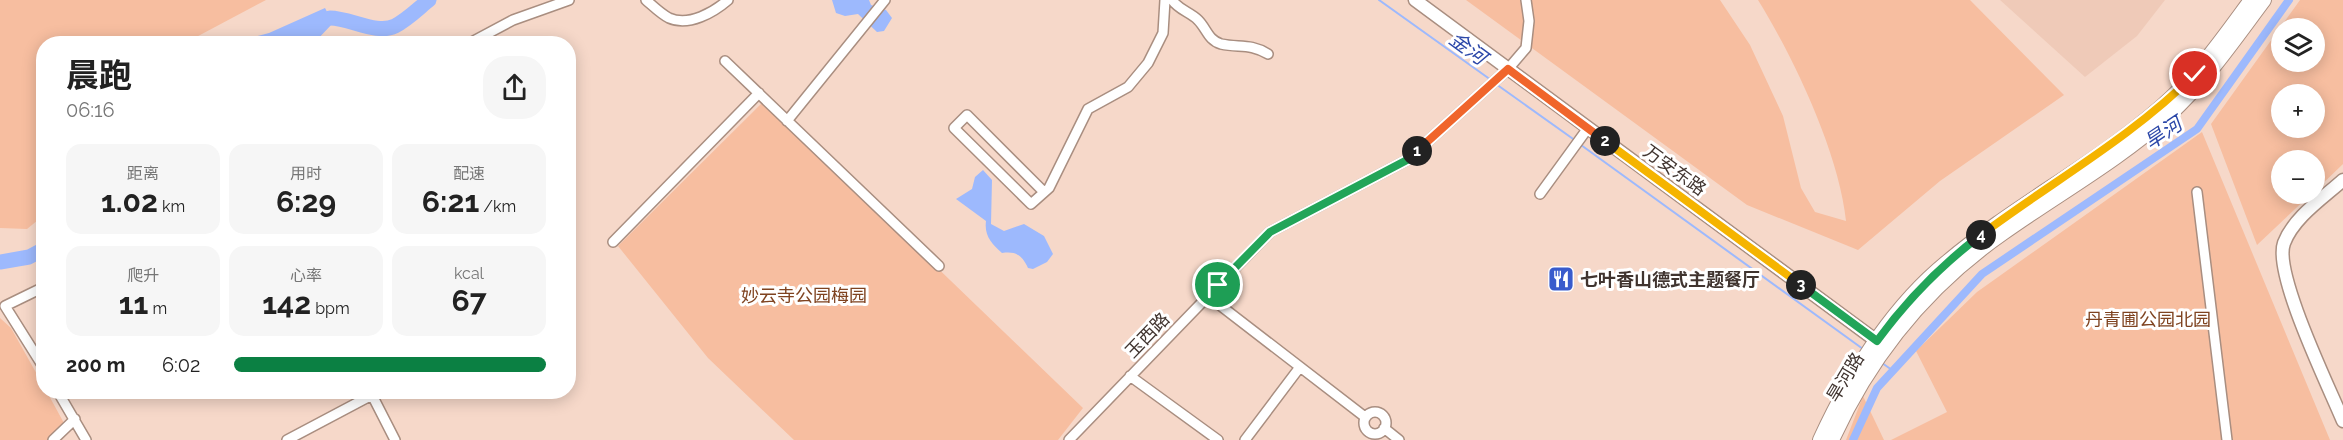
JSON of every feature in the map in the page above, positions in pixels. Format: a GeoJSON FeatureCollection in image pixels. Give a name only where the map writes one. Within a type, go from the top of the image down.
{"type":"FeatureCollection","features":[{"type":"Feature","properties":{"kind":"main road","name":"旱河路"},"geometry":{"type":"LineString","coordinates":[[1820,440],[1914,294],[1944,265],[1995,225],[2127,135],[2161,107],[2195,74],[2251,0]]}},
{"type":"Feature","properties":{"kind":"main road","name":"旱河路"},"geometry":{"type":"LineString","coordinates":[[1832,440],[1874,354],[1922,302],[1951,273],[2001,234],[2133,143],[2168,116],[2203,81],[2264,0]]}},
{"type":"Feature","properties":{"kind":"street"},"geometry":{"type":"LineString","coordinates":[[483,36],[513,20],[569,0]]}},
{"type":"Feature","properties":{"kind":"street"},"geometry":{"type":"LineString","coordinates":[[645,0],[670,19],[687,20],[716,10],[728,0]]}},
{"type":"Feature","properties":{"kind":"street"},"geometry":{"type":"LineString","coordinates":[[787,121],[885,0]]}},
{"type":"Feature","properties":{"kind":"street"},"geometry":{"type":"LineString","coordinates":[[1044,192],[967,115],[954,128],[1030,204],[1044,192],[1062,164],[1088,109],[1128,87],[1148,63],[1163,33],[1165,0]]}},
{"type":"Feature","properties":{"kind":"street"},"geometry":{"type":"LineString","coordinates":[[1172,0],[1178,8],[1198,21],[1209,38],[1221,44],[1246,45],[1268,54]]}},
{"type":"Feature","properties":{"kind":"street","name":"万安东路"},"geometry":{"type":"LineString","coordinates":[[1415,0],[1504,73],[1588,128],[1874,354]]}},
{"type":"Feature","properties":{"kind":"street","name":"玉西路"},"geometry":{"type":"LineString","coordinates":[[1069,440],[1270,232],[1407,160],[1504,73],[1526,48],[1529,21],[1526,0]]}},
{"type":"Feature","properties":{"kind":"street"},"geometry":{"type":"LineString","coordinates":[[725,61],[939,267]]}},
{"type":"Feature","properties":{"kind":"street"},"geometry":{"type":"LineString","coordinates":[[613,242],[759,93]]}},
{"type":"Feature","properties":{"kind":"street"},"geometry":{"type":"LineString","coordinates":[[1540,194],[1588,128]]}},
{"type":"Feature","properties":{"kind":"street"},"geometry":{"type":"LineString","coordinates":[[2343,180],[2298,221],[2283,245],[2286,282],[2343,421]]}},
{"type":"Feature","properties":{"kind":"street"},"geometry":{"type":"LineString","coordinates":[[2197,192],[2227,440]]}},
{"type":"Feature","properties":{"kind":"street"},"geometry":{"type":"LineString","coordinates":[[36,291],[5,306],[36,355]]}},
{"type":"Feature","properties":{"kind":"street"},"geometry":{"type":"LineString","coordinates":[[1208,296],[1365,417]]}},
{"type":"Feature","properties":{"kind":"street"},"geometry":{"type":"LineString","coordinates":[[1245,440],[1300,367]]}},
{"type":"Feature","properties":{"kind":"street"},"geometry":{"type":"LineString","coordinates":[[1130,376],[1218,440]]}},
{"type":"Feature","properties":{"kind":"street"},"geometry":{"type":"LineString","coordinates":[[62,399],[86,440]]}},
{"type":"Feature","properties":{"kind":"street"},"geometry":{"type":"LineString","coordinates":[[287,440],[364,399]]}},
{"type":"Feature","properties":{"kind":"street"},"geometry":{"type":"LineString","coordinates":[[374,399],[395,440]]}},
{"type":"Feature","properties":{"kind":"street"},"geometry":{"type":"LineString","coordinates":[[1374,412],[1381,414],[1385,419],[1384,429],[1377,434],[1370,433],[1364,424],[1365,417],[1374,412]]}},
{"type":"Feature","properties":{"kind":"street"},"geometry":{"type":"LineString","coordinates":[[53,440],[75,419]]}},
{"type":"Feature","properties":{"kind":"street"},"geometry":{"type":"LineString","coordinates":[[1384,429],[1399,440]]}},
{"type":"Feature","properties":{"kind":"shaded area"},"geometry":{"type":"Polygon","coordinates":[[[2000,0],[2165,0],[2137,36],[2085,77],[2000,0]]]}},
{"type":"Feature","properties":{"kind":"green space"},"geometry":{"type":"Polygon","coordinates":[[[0,0],[266,0],[198,36],[36,36],[36,222],[27,229],[0,228],[0,0]]]}},
{"type":"Feature","properties":{"kind":"green space"},"geometry":{"type":"Polygon","coordinates":[[[1466,0],[1720,0],[1750,45],[1783,116],[1801,188],[1815,212],[1846,221],[1842,194],[1825,136],[1800,77],[1758,0],[1970,0],[2064,95],[1940,181],[1858,250],[1747,205],[1466,0]]]}},
{"type":"Feature","properties":{"kind":"green space"},"geometry":{"type":"Polygon","coordinates":[[[2300,0],[2343,0],[2343,164],[2325,181],[2325,150],[2271,150],[2271,204],[2300,204],[2257,245],[2211,124],[2271,40],[2271,72],[2325,72],[2325,18],[2287,18],[2300,0]]]}},
{"type":"Feature","properties":{"kind":"green space","name":"妙云寺公园梅园"},"geometry":{"type":"Polygon","coordinates":[[[764,101],[1083,408],[1058,440],[794,440],[708,358],[618,246],[764,101]]]}},
{"type":"Feature","properties":{"kind":"green space","name":"丹青圃公园北园"},"geometry":{"type":"Polygon","coordinates":[[[2202,132],[2330,440],[1891,440],[1947,412],[1916,351],[1977,292],[2202,132]]]}},
{"type":"Feature","properties":{"kind":"green space"},"geometry":{"type":"Polygon","coordinates":[[[0,318],[11,328],[36,373],[36,399],[51,399],[65,425],[49,440],[0,440],[0,318]]]}},
{"type":"Feature","properties":{"kind":"green space"},"geometry":{"type":"Polygon","coordinates":[[[1863,396],[1884,440],[1846,440],[1863,396]]]}},
{"type":"Feature","properties":{"kind":"water"},"geometry":{"type":"Polygon","coordinates":[[[832,0],[869,0],[871,5],[886,10],[892,18],[884,31],[877,32],[858,14],[845,16],[836,13],[832,0]]]}},
{"type":"Feature","properties":{"kind":"water"},"geometry":{"type":"Polygon","coordinates":[[[325,8],[333,23],[321,36],[258,36],[325,8]]]}},
{"type":"Feature","properties":{"kind":"water"},"geometry":{"type":"Polygon","coordinates":[[[983,170],[992,180],[991,224],[1004,231],[1024,224],[1044,236],[1053,254],[1047,262],[1033,269],[1028,268],[1018,255],[1002,253],[986,231],[986,221],[956,199],[972,189],[975,177],[983,170]]]}},
{"type":"Feature","properties":{"kind":"waterway"},"geometry":{"type":"LineString","coordinates":[[330,18],[380,29],[388,28],[404,21],[429,0]]}},
{"type":"Feature","properties":{"kind":"waterway","name":"金河"},"geometry":{"type":"LineString","coordinates":[[1379,0],[1491,80]]}},
{"type":"Feature","properties":{"kind":"waterway","name":"旱河"},"geometry":{"type":"LineString","coordinates":[[1853,440],[1877,388],[1982,274],[2197,129],[2289,0]]}},
{"type":"Feature","properties":{"kind":"waterway","name":"金河"},"geometry":{"type":"LineString","coordinates":[[1496,84],[1576,141]]}},
{"type":"Feature","properties":{"kind":"waterway","name":"金河"},"geometry":{"type":"LineString","coordinates":[[1581,145],[1863,349]]}},
{"type":"Feature","properties":{"kind":"waterway"},"geometry":{"type":"LineString","coordinates":[[0,262],[29,257],[36,253]]}},
{"type":"Feature","properties":{"kind":"waterway","name":"金河"},"geometry":{"type":"LineString","coordinates":[[1882,363],[1892,370]]}},
{"type":"Feature","properties":{"kind":"place","name":"七叶香山德式主题餐厅"},"geometry":{"type":"Point","coordinates":[1561,279]}},
{"type":"Feature","properties":{"kind":"route"},"geometry":{"type":"LineString","coordinates":[[1218,285],[1270,232],[1407,160],[1508,69],[1877,341],[1914,294],[1944,265],[1995,225],[2127,135],[2161,107],[2195,74]]}}]}
